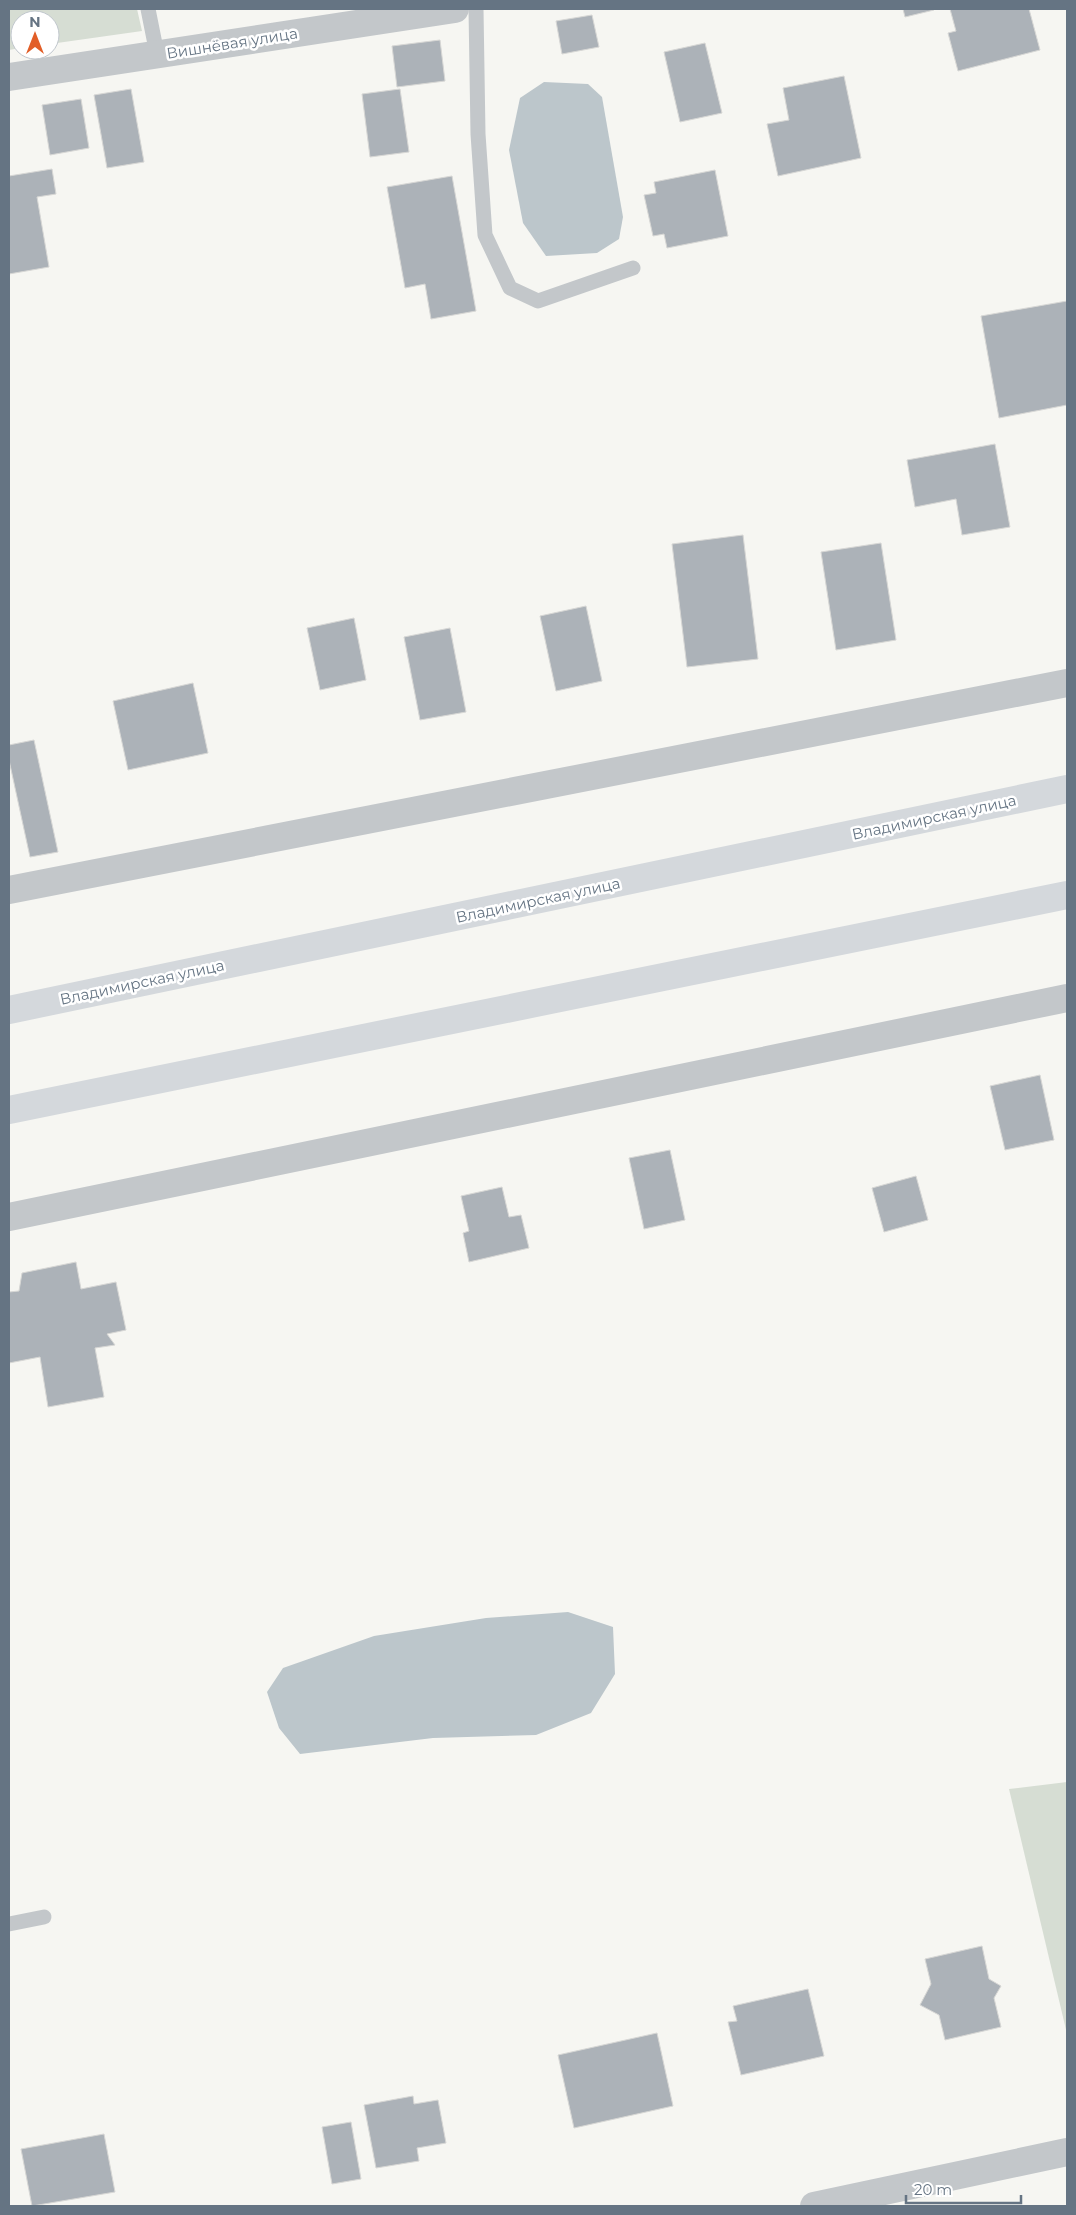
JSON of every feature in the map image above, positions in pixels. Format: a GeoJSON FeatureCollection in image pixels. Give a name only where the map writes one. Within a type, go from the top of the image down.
{"type":"FeatureCollection","features":[{"type":"Feature","properties":{"kind":"highway","name":"Владимирская улица"},"geometry":{"type":"LineString","coordinates":[[9,1010],[1067,789]]}},
{"type":"Feature","properties":{"kind":"highway"},"geometry":{"type":"LineString","coordinates":[[9,1110],[1067,894]]}},
{"type":"Feature","properties":{"kind":"street","name":"Вишнёвая улица"},"geometry":{"type":"LineString","coordinates":[[9,77],[455,9]]}},
{"type":"Feature","properties":{"kind":"street"},"geometry":{"type":"LineString","coordinates":[[9,890],[1067,683]]}},
{"type":"Feature","properties":{"kind":"street"},"geometry":{"type":"LineString","coordinates":[[9,1216],[1067,998]]}},
{"type":"Feature","properties":{"kind":"street"},"geometry":{"type":"LineString","coordinates":[[814,2206],[1067,2152]]}},
{"type":"Feature","properties":{"kind":"lane"},"geometry":{"type":"LineString","coordinates":[[148,9],[157,54]]}},
{"type":"Feature","properties":{"kind":"lane"},"geometry":{"type":"LineString","coordinates":[[476,9],[478,134],[485,235],[510,288],[538,301],[633,268]]}},
{"type":"Feature","properties":{"kind":"lane"},"geometry":{"type":"LineString","coordinates":[[9,1924],[44,1917]]}},
{"type":"Feature","properties":{"kind":"shaded area"},"geometry":{"type":"Polygon","coordinates":[[[9,9],[137,9],[142,31],[60,43],[60,10],[10,10],[9,50],[9,9]]]}},
{"type":"Feature","properties":{"kind":"shaded area"},"geometry":{"type":"Polygon","coordinates":[[[544,82],[588,84],[602,97],[623,217],[619,239],[597,253],[546,256],[523,223],[509,150],[520,98],[544,82]]]}},
{"type":"Feature","properties":{"kind":"shaded area"},"geometry":{"type":"Polygon","coordinates":[[[568,1612],[613,1627],[615,1674],[591,1713],[536,1735],[433,1738],[300,1754],[279,1728],[267,1692],[283,1668],[374,1636],[486,1618],[568,1612]]]}},
{"type":"Feature","properties":{"kind":"shaded area"},"geometry":{"type":"Polygon","coordinates":[[[1067,1782],[1067,2034],[1009,1789],[1067,1782]]]}},
{"type":"Feature","properties":{"kind":"building"},"geometry":{"type":"Polygon","coordinates":[[[903,9],[934,9],[934,10],[905,17],[903,9]]]}},
{"type":"Feature","properties":{"kind":"building"},"geometry":{"type":"Polygon","coordinates":[[[950,9],[1029,9],[1040,50],[958,71],[948,33],[956,31],[950,9]]]}},
{"type":"Feature","properties":{"kind":"building"},"geometry":{"type":"Polygon","coordinates":[[[592,15],[599,47],[562,54],[556,21],[592,15]]]}},
{"type":"Feature","properties":{"kind":"building"},"geometry":{"type":"Polygon","coordinates":[[[440,40],[445,81],[397,87],[392,46],[440,40]]]}},
{"type":"Feature","properties":{"kind":"building"},"geometry":{"type":"Polygon","coordinates":[[[705,43],[722,113],[680,122],[664,52],[705,43]]]}},
{"type":"Feature","properties":{"kind":"building"},"geometry":{"type":"Polygon","coordinates":[[[844,76],[861,158],[778,176],[767,124],[789,120],[783,88],[844,76]]]}},
{"type":"Feature","properties":{"kind":"building"},"geometry":{"type":"Polygon","coordinates":[[[131,89],[144,162],[107,168],[94,95],[131,89]]]}},
{"type":"Feature","properties":{"kind":"building"},"geometry":{"type":"Polygon","coordinates":[[[400,89],[409,152],[370,157],[362,94],[400,89]]]}},
{"type":"Feature","properties":{"kind":"building"},"geometry":{"type":"Polygon","coordinates":[[[81,99],[89,148],[50,155],[42,105],[81,99]]]}},
{"type":"Feature","properties":{"kind":"building"},"geometry":{"type":"Polygon","coordinates":[[[52,169],[56,194],[37,197],[49,267],[9,274],[9,176],[52,169]]]}},
{"type":"Feature","properties":{"kind":"building"},"geometry":{"type":"Polygon","coordinates":[[[715,170],[728,236],[667,248],[664,234],[653,236],[644,195],[656,193],[654,182],[715,170]]]}},
{"type":"Feature","properties":{"kind":"building"},"geometry":{"type":"Polygon","coordinates":[[[452,176],[476,311],[431,319],[425,284],[405,288],[387,187],[452,176]]]}},
{"type":"Feature","properties":{"kind":"building"},"geometry":{"type":"Polygon","coordinates":[[[1067,301],[1067,405],[999,418],[981,316],[1067,301]]]}},
{"type":"Feature","properties":{"kind":"building"},"geometry":{"type":"Polygon","coordinates":[[[995,444],[1010,527],[962,535],[956,499],[915,507],[907,460],[995,444]]]}},
{"type":"Feature","properties":{"kind":"building"},"geometry":{"type":"Polygon","coordinates":[[[743,535],[758,659],[687,667],[672,544],[743,535]]]}},
{"type":"Feature","properties":{"kind":"building"},"geometry":{"type":"Polygon","coordinates":[[[881,543],[896,640],[836,650],[821,552],[881,543]]]}},
{"type":"Feature","properties":{"kind":"building"},"geometry":{"type":"Polygon","coordinates":[[[586,606],[602,681],[556,691],[540,616],[586,606]]]}},
{"type":"Feature","properties":{"kind":"building"},"geometry":{"type":"Polygon","coordinates":[[[354,618],[366,680],[320,690],[307,628],[354,618]]]}},
{"type":"Feature","properties":{"kind":"building"},"geometry":{"type":"Polygon","coordinates":[[[450,628],[466,712],[420,720],[404,637],[450,628]]]}},
{"type":"Feature","properties":{"kind":"building"},"geometry":{"type":"Polygon","coordinates":[[[193,683],[208,753],[128,770],[113,701],[193,683]]]}},
{"type":"Feature","properties":{"kind":"building"},"geometry":{"type":"Polygon","coordinates":[[[34,740],[58,852],[30,857],[9,760],[9,745],[34,740]]]}},
{"type":"Feature","properties":{"kind":"building"},"geometry":{"type":"Polygon","coordinates":[[[1040,1075],[1054,1140],[1005,1150],[990,1086],[1040,1075]]]}},
{"type":"Feature","properties":{"kind":"building"},"geometry":{"type":"Polygon","coordinates":[[[670,1150],[685,1220],[644,1229],[629,1158],[670,1150]]]}},
{"type":"Feature","properties":{"kind":"building"},"geometry":{"type":"Polygon","coordinates":[[[916,1176],[928,1220],[884,1232],[872,1188],[916,1176]]]}},
{"type":"Feature","properties":{"kind":"building"},"geometry":{"type":"Polygon","coordinates":[[[502,1187],[509,1217],[521,1215],[529,1248],[469,1262],[463,1233],[469,1231],[461,1196],[502,1187]]]}},
{"type":"Feature","properties":{"kind":"building"},"geometry":{"type":"Polygon","coordinates":[[[76,1262],[81,1289],[116,1282],[126,1330],[107,1334],[115,1345],[95,1348],[104,1397],[48,1407],[40,1357],[9,1363],[9,1292],[19,1291],[22,1273],[76,1262]]]}},
{"type":"Feature","properties":{"kind":"building"},"geometry":{"type":"Polygon","coordinates":[[[982,1946],[989,1979],[1001,1986],[994,1998],[1001,2027],[945,2040],[939,2015],[920,2005],[931,1984],[925,1959],[982,1946]]]}},
{"type":"Feature","properties":{"kind":"building"},"geometry":{"type":"Polygon","coordinates":[[[808,1989],[824,2056],[741,2075],[728,2022],[737,2021],[733,2006],[808,1989]]]}},
{"type":"Feature","properties":{"kind":"building"},"geometry":{"type":"Polygon","coordinates":[[[657,2033],[673,2106],[574,2128],[558,2055],[657,2033]]]}},
{"type":"Feature","properties":{"kind":"building"},"geometry":{"type":"Polygon","coordinates":[[[413,2096],[414,2104],[438,2100],[446,2143],[417,2148],[419,2161],[376,2168],[364,2105],[413,2096]]]}},
{"type":"Feature","properties":{"kind":"building"},"geometry":{"type":"Polygon","coordinates":[[[351,2122],[361,2179],[332,2184],[322,2127],[351,2122]]]}},
{"type":"Feature","properties":{"kind":"building"},"geometry":{"type":"Polygon","coordinates":[[[104,2134],[115,2192],[32,2206],[21,2149],[104,2134]]]}}]}
